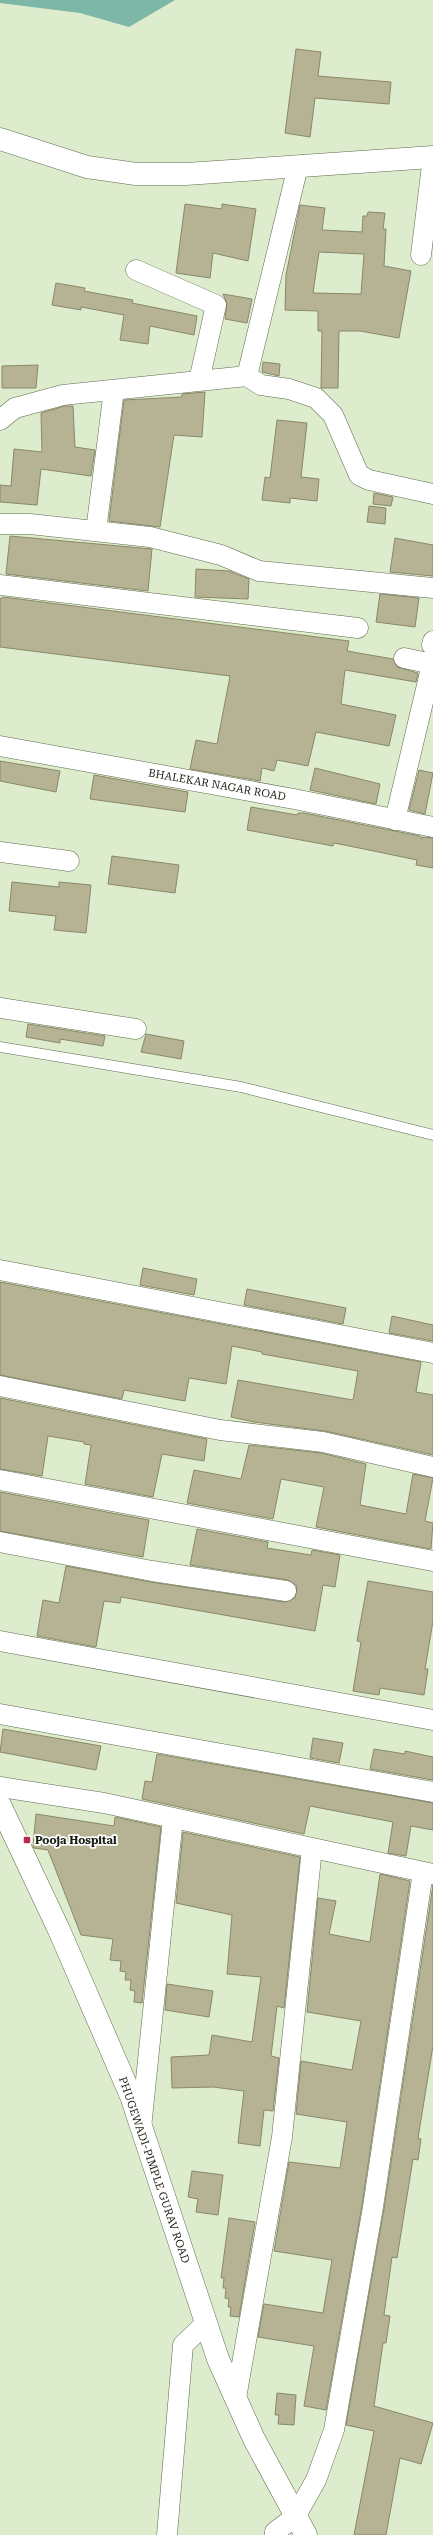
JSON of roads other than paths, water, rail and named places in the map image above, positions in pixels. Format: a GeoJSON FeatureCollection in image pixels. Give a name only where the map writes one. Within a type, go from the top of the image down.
{"type":"FeatureCollection","features":[{"type":"Feature","properties":{"kind":"street"},"geometry":{"type":"LineString","coordinates":[[0,139],[87,167],[136,174],[186,174],[433,157],[421,255]]}},
{"type":"Feature","properties":{"kind":"street"},"geometry":{"type":"LineString","coordinates":[[247,376],[298,166]]}},
{"type":"Feature","properties":{"kind":"street"},"geometry":{"type":"LineString","coordinates":[[136,270],[216,305],[199,381]]}},
{"type":"Feature","properties":{"kind":"street"},"geometry":{"type":"LineString","coordinates":[[0,420],[15,408],[63,395],[247,376],[261,384],[289,389],[316,398],[333,415],[359,475],[369,480],[433,494]]}},
{"type":"Feature","properties":{"kind":"street"},"geometry":{"type":"LineString","coordinates":[[96,532],[114,390]]}},
{"type":"Feature","properties":{"kind":"street"},"geometry":{"type":"LineString","coordinates":[[0,524],[30,524],[150,537],[221,555],[259,571],[433,588]]}},
{"type":"Feature","properties":{"kind":"street"},"geometry":{"type":"LineString","coordinates":[[0,585],[358,628]]}},
{"type":"Feature","properties":{"kind":"street"},"geometry":{"type":"LineString","coordinates":[[395,820],[433,653],[404,658]]}},
{"type":"Feature","properties":{"kind":"street","name":"BHALEKAR NAGAR ROAD"},"geometry":{"type":"LineString","coordinates":[[0,746],[294,799],[433,827]]}},
{"type":"Feature","properties":{"kind":"street"},"geometry":{"type":"LineString","coordinates":[[0,852],[69,861]]}},
{"type":"Feature","properties":{"kind":"street"},"geometry":{"type":"LineString","coordinates":[[0,1008],[136,1029]]}},
{"type":"Feature","properties":{"kind":"street"},"geometry":{"type":"LineString","coordinates":[[0,1270],[433,1353]]}},
{"type":"Feature","properties":{"kind":"street"},"geometry":{"type":"LineString","coordinates":[[0,1386],[220,1430],[323,1442],[433,1467]]}},
{"type":"Feature","properties":{"kind":"street"},"geometry":{"type":"LineString","coordinates":[[0,1480],[433,1561]]}},
{"type":"Feature","properties":{"kind":"street"},"geometry":{"type":"LineString","coordinates":[[0,1542],[152,1571],[286,1591]]}},
{"type":"Feature","properties":{"kind":"street"},"geometry":{"type":"LineString","coordinates":[[0,1641],[433,1720]]}},
{"type":"Feature","properties":{"kind":"street"},"geometry":{"type":"LineString","coordinates":[[0,1714],[433,1792]]}},
{"type":"Feature","properties":{"kind":"street"},"geometry":{"type":"LineString","coordinates":[[0,1787],[104,1803],[428,1873],[373,2207],[334,2430],[301,2526],[276,2532],[275,2535]]}},
{"type":"Feature","properties":{"kind":"street"},"geometry":{"type":"LineString","coordinates":[[141,2128],[173,1818]]}},
{"type":"Feature","properties":{"kind":"street","name":"PHUGEWADI-PIMPLE GURAV ROAD"},"geometry":{"type":"LineString","coordinates":[[3,1819],[103,2030],[131,2096],[218,2359],[254,2439],[301,2526]]}},
{"type":"Feature","properties":{"kind":"street"},"geometry":{"type":"LineString","coordinates":[[236,2398],[282,2137],[312,1848]]}},
{"type":"Feature","properties":{"kind":"street"},"geometry":{"type":"LineString","coordinates":[[167,2535],[183,2345],[206,2323]]}},
{"type":"Feature","properties":{"kind":"lane"},"geometry":{"type":"LineString","coordinates":[[0,1047],[241,1088],[433,1135]]}},
{"type":"Feature","properties":{"kind":"water"},"geometry":{"type":"Polygon","coordinates":[[[0,0],[175,0],[129,27],[80,13],[0,3],[0,0]]]}},
{"type":"Feature","properties":{"kind":"place","name":"Pooja Hospital"},"geometry":{"type":"Point","coordinates":[27,1840]}}]}
